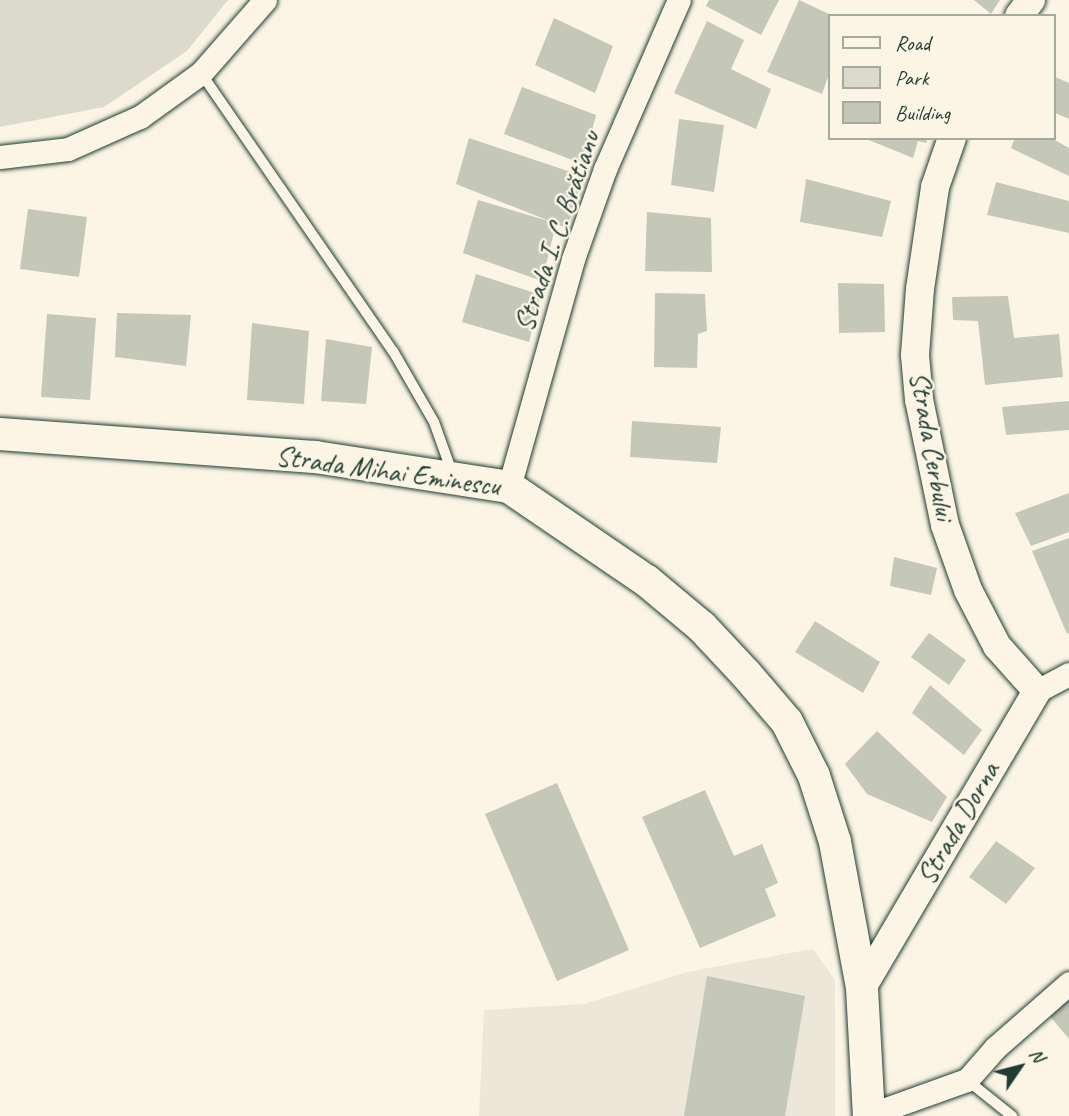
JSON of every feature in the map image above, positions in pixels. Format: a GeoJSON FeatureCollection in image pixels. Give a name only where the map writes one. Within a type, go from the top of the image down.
{"type":"FeatureCollection","features":[{"type":"Feature","properties":{"kind":"main road","name":"Strada Mihai Eminescu"},"geometry":{"type":"LineString","coordinates":[[0,435],[315,457],[509,487],[647,581],[693,619],[787,722],[814,776],[835,842],[862,988],[869,1115]]}},
{"type":"Feature","properties":{"kind":"street"},"geometry":{"type":"LineString","coordinates":[[0,157],[68,149],[139,117],[201,73],[265,0]]}},
{"type":"Feature","properties":{"kind":"street","name":"Strada I. C. Brătianu"},"geometry":{"type":"LineString","coordinates":[[509,487],[573,259],[605,169],[678,0]]}},
{"type":"Feature","properties":{"kind":"street","name":"Strada Cerbului"},"geometry":{"type":"LineString","coordinates":[[951,140],[935,187],[919,289],[915,355],[919,400],[945,525],[968,590],[997,646],[1037,691]]}},
{"type":"Feature","properties":{"kind":"street"},"geometry":{"type":"LineString","coordinates":[[1037,691],[1069,674]]}},
{"type":"Feature","properties":{"kind":"street","name":"Strada Dorna"},"geometry":{"type":"LineString","coordinates":[[862,988],[1037,691]]}},
{"type":"Feature","properties":{"kind":"street"},"geometry":{"type":"LineString","coordinates":[[869,1115],[967,1080],[996,1047],[1069,983]]}},
{"type":"Feature","properties":{"kind":"lane"},"geometry":{"type":"LineString","coordinates":[[201,73],[393,351],[434,422],[454,478]]}},
{"type":"Feature","properties":{"kind":"lane"},"geometry":{"type":"LineString","coordinates":[[967,1080],[1012,1116]]}},
{"type":"Feature","properties":{"kind":"shaded area"},"geometry":{"type":"Polygon","coordinates":[[[814,950],[835,980],[835,1116],[479,1116],[484,1010],[584,1004],[687,972],[814,950]]]}},
{"type":"Feature","properties":{"kind":"green space"},"geometry":{"type":"Polygon","coordinates":[[[0,0],[228,0],[187,51],[104,107],[0,127],[0,0]]]}},
{"type":"Feature","properties":{"kind":"building"},"geometry":{"type":"Polygon","coordinates":[[[709,0],[779,0],[761,35],[706,6],[709,0]]]}},
{"type":"Feature","properties":{"kind":"building"},"geometry":{"type":"Polygon","coordinates":[[[799,0],[829,14],[828,77],[822,94],[767,72],[799,0]]]}},
{"type":"Feature","properties":{"kind":"building"},"geometry":{"type":"Polygon","coordinates":[[[974,0],[1000,0],[991,14],[974,0]]]}},
{"type":"Feature","properties":{"kind":"building"},"geometry":{"type":"Polygon","coordinates":[[[554,18],[613,46],[595,93],[535,65],[554,18]]]}},
{"type":"Feature","properties":{"kind":"building"},"geometry":{"type":"Polygon","coordinates":[[[707,21],[744,40],[731,69],[771,89],[756,129],[674,93],[707,21]]]}},
{"type":"Feature","properties":{"kind":"building"},"geometry":{"type":"Polygon","coordinates":[[[1055,77],[1069,83],[1069,119],[1055,113],[1055,77]]]}},
{"type":"Feature","properties":{"kind":"building"},"geometry":{"type":"Polygon","coordinates":[[[522,87],[596,115],[583,164],[504,134],[522,87]]]}},
{"type":"Feature","properties":{"kind":"building"},"geometry":{"type":"Polygon","coordinates":[[[679,119],[724,125],[714,192],[671,185],[679,119]]]}},
{"type":"Feature","properties":{"kind":"building"},"geometry":{"type":"Polygon","coordinates":[[[469,138],[583,176],[567,228],[556,224],[542,281],[463,253],[478,200],[552,222],[456,184],[469,138]]]}},
{"type":"Feature","properties":{"kind":"building"},"geometry":{"type":"Polygon","coordinates":[[[869,140],[927,140],[926,143],[918,141],[913,158],[869,140]]]}},
{"type":"Feature","properties":{"kind":"building"},"geometry":{"type":"Polygon","coordinates":[[[1014,140],[1055,140],[1069,148],[1069,176],[1011,148],[1014,140]]]}},
{"type":"Feature","properties":{"kind":"building"},"geometry":{"type":"Polygon","coordinates":[[[806,179],[891,201],[882,237],[800,222],[806,179]]]}},
{"type":"Feature","properties":{"kind":"building"},"geometry":{"type":"Polygon","coordinates":[[[996,182],[1069,201],[1069,233],[987,215],[996,182]]]}},
{"type":"Feature","properties":{"kind":"building"},"geometry":{"type":"Polygon","coordinates":[[[28,209],[87,217],[79,277],[20,269],[28,209]]]}},
{"type":"Feature","properties":{"kind":"building"},"geometry":{"type":"Polygon","coordinates":[[[647,212],[711,218],[712,272],[645,271],[647,212]]]}},
{"type":"Feature","properties":{"kind":"building"},"geometry":{"type":"Polygon","coordinates":[[[476,274],[541,295],[529,342],[462,322],[476,274]]]}},
{"type":"Feature","properties":{"kind":"building"},"geometry":{"type":"Polygon","coordinates":[[[838,283],[884,284],[885,332],[839,333],[838,283]]]}},
{"type":"Feature","properties":{"kind":"building"},"geometry":{"type":"Polygon","coordinates":[[[655,293],[705,294],[707,331],[698,334],[697,368],[654,367],[655,293]]]}},
{"type":"Feature","properties":{"kind":"building"},"geometry":{"type":"Polygon","coordinates":[[[1008,296],[1014,338],[1059,334],[1063,377],[985,385],[978,321],[953,320],[952,297],[1008,296]]]}},
{"type":"Feature","properties":{"kind":"building"},"geometry":{"type":"Polygon","coordinates":[[[117,313],[191,315],[186,366],[115,357],[117,313]]]}},
{"type":"Feature","properties":{"kind":"building"},"geometry":{"type":"Polygon","coordinates":[[[47,314],[96,318],[90,400],[41,397],[47,314]]]}},
{"type":"Feature","properties":{"kind":"building"},"geometry":{"type":"Polygon","coordinates":[[[252,323],[309,331],[304,404],[247,400],[252,323]]]}},
{"type":"Feature","properties":{"kind":"building"},"geometry":{"type":"Polygon","coordinates":[[[326,339],[372,347],[366,404],[321,401],[326,339]]]}},
{"type":"Feature","properties":{"kind":"building"},"geometry":{"type":"Polygon","coordinates":[[[1069,401],[1069,430],[1006,435],[1002,407],[1069,401]]]}},
{"type":"Feature","properties":{"kind":"building"},"geometry":{"type":"Polygon","coordinates":[[[632,421],[721,427],[717,463],[630,457],[632,421]]]}},
{"type":"Feature","properties":{"kind":"building"},"geometry":{"type":"Polygon","coordinates":[[[1069,493],[1069,532],[1031,546],[1015,513],[1069,493]]]}},
{"type":"Feature","properties":{"kind":"building"},"geometry":{"type":"Polygon","coordinates":[[[1069,538],[1069,633],[1067,634],[1032,551],[1069,538]]]}},
{"type":"Feature","properties":{"kind":"building"},"geometry":{"type":"Polygon","coordinates":[[[894,557],[937,568],[931,595],[890,586],[894,557]]]}},
{"type":"Feature","properties":{"kind":"building"},"geometry":{"type":"Polygon","coordinates":[[[815,621],[880,662],[863,693],[795,652],[815,621]]]}},
{"type":"Feature","properties":{"kind":"building"},"geometry":{"type":"Polygon","coordinates":[[[929,633],[966,660],[949,685],[911,657],[929,633]]]}},
{"type":"Feature","properties":{"kind":"building"},"geometry":{"type":"Polygon","coordinates":[[[930,685],[982,730],[964,755],[912,713],[930,685]]]}},
{"type":"Feature","properties":{"kind":"building"},"geometry":{"type":"Polygon","coordinates":[[[877,731],[947,797],[932,822],[867,794],[845,764],[877,731]]]}},
{"type":"Feature","properties":{"kind":"building"},"geometry":{"type":"Polygon","coordinates":[[[557,783],[629,950],[557,981],[485,814],[557,783]]]}},
{"type":"Feature","properties":{"kind":"building"},"geometry":{"type":"Polygon","coordinates":[[[705,790],[734,856],[762,844],[778,883],[765,889],[776,916],[700,948],[642,817],[705,790]]]}},
{"type":"Feature","properties":{"kind":"building"},"geometry":{"type":"Polygon","coordinates":[[[996,841],[1035,868],[1006,904],[969,877],[996,841]]]}},
{"type":"Feature","properties":{"kind":"building"},"geometry":{"type":"Polygon","coordinates":[[[707,976],[805,996],[785,1116],[684,1116],[707,976]]]}},
{"type":"Feature","properties":{"kind":"building"},"geometry":{"type":"Polygon","coordinates":[[[1069,996],[1069,1039],[1048,1014],[1069,996]]]}}]}
